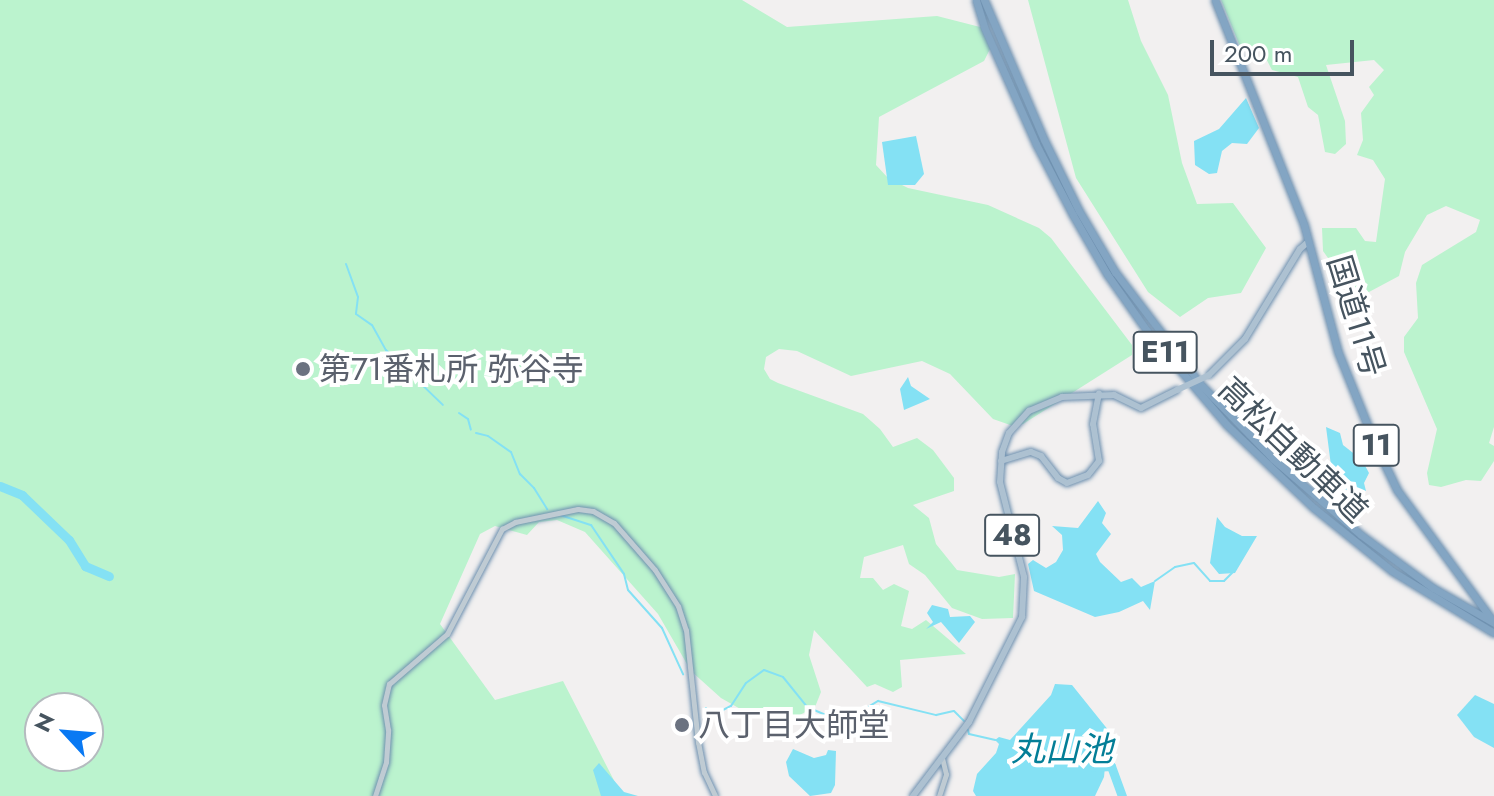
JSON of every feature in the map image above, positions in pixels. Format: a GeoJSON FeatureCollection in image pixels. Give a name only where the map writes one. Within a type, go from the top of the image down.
{"type":"FeatureCollection","features":[{"type":"Feature","properties":{"kind":"highway","name":"高松自動車道"},"geometry":{"type":"LineString","coordinates":[[976,0],[984,27],[1067,203],[1107,274],[1147,331],[1227,425],[1314,508],[1392,571],[1467,612],[1494,623]]}},
{"type":"Feature","properties":{"kind":"highway","name":"高松自動車道"},"geometry":{"type":"LineString","coordinates":[[984,0],[1044,140],[1079,211],[1115,272],[1156,328],[1232,418],[1301,485],[1397,563],[1494,633]]}},
{"type":"Feature","properties":{"kind":"highway","name":"国道11号"},"geometry":{"type":"LineString","coordinates":[[1215,0],[1279,159],[1308,242],[1338,352],[1397,490],[1494,623]]}},
{"type":"Feature","properties":{"kind":"main road","name":"48"},"geometry":{"type":"LineString","coordinates":[[913,796],[986,692],[1022,617],[1024,577],[1002,494],[1001,461],[1009,433],[1038,405],[1062,397],[1114,395],[1141,408],[1209,375],[1245,339],[1308,242]]}},
{"type":"Feature","properties":{"kind":"main road","name":"48"},"geometry":{"type":"LineString","coordinates":[[1001,461],[1031,452],[1041,456],[1067,483],[1088,475],[1099,461],[1093,424],[1099,394]]}},
{"type":"Feature","properties":{"kind":"street"},"geometry":{"type":"LineString","coordinates":[[375,796],[386,762],[388,730],[384,705],[389,684],[447,634],[502,529],[515,522],[578,509],[593,511],[614,523],[655,570],[678,606],[686,630],[698,742],[704,772],[715,796]]}},
{"type":"Feature","properties":{"kind":"street"},"geometry":{"type":"LineString","coordinates":[[939,796],[946,774],[942,758]]}},
{"type":"Feature","properties":{"kind":"green space"},"geometry":{"type":"Polygon","coordinates":[[[0,0],[742,0],[787,27],[937,16],[984,28],[991,47],[984,61],[879,117],[876,165],[888,178],[908,188],[988,205],[1039,228],[1051,238],[1132,345],[1132,355],[1023,424],[1013,426],[993,419],[950,374],[922,361],[851,376],[797,351],[779,349],[766,357],[764,369],[770,379],[778,383],[863,414],[880,429],[893,447],[917,438],[933,450],[954,478],[954,491],[913,505],[929,518],[936,544],[957,570],[999,577],[1015,574],[1013,618],[982,619],[952,608],[925,575],[909,564],[903,545],[864,557],[860,578],[873,578],[883,590],[894,584],[909,591],[901,626],[912,629],[926,620],[966,654],[900,660],[902,687],[893,692],[875,684],[867,687],[814,630],[809,655],[821,692],[815,707],[796,717],[751,715],[721,698],[691,671],[658,614],[585,532],[557,520],[539,522],[527,535],[495,526],[480,534],[440,624],[495,700],[563,681],[622,796],[0,796],[0,0]]]}},
{"type":"Feature","properties":{"kind":"green space"},"geometry":{"type":"Polygon","coordinates":[[[1028,0],[1128,0],[1141,41],[1168,95],[1182,163],[1197,204],[1233,203],[1266,248],[1241,293],[1208,298],[1180,317],[1148,292],[1076,178],[1028,0]]]}},
{"type":"Feature","properties":{"kind":"green space"},"geometry":{"type":"Polygon","coordinates":[[[1221,0],[1494,0],[1494,427],[1489,443],[1494,446],[1494,461],[1481,481],[1466,480],[1441,487],[1429,485],[1427,473],[1437,429],[1404,352],[1404,337],[1418,318],[1416,283],[1422,265],[1476,232],[1480,220],[1446,206],[1427,215],[1405,252],[1399,276],[1369,292],[1351,290],[1323,251],[1322,228],[1356,228],[1365,241],[1376,242],[1385,179],[1373,160],[1357,155],[1363,140],[1361,113],[1374,95],[1369,87],[1384,70],[1374,60],[1326,65],[1345,121],[1346,144],[1335,154],[1325,152],[1318,115],[1308,107],[1298,77],[1272,70],[1261,49],[1241,49],[1221,0]]]}},
{"type":"Feature","properties":{"kind":"water"},"geometry":{"type":"Polygon","coordinates":[[[1246,98],[1259,128],[1247,144],[1232,143],[1222,151],[1217,173],[1209,174],[1195,165],[1194,141],[1219,129],[1246,98]]]}},
{"type":"Feature","properties":{"kind":"water"},"geometry":{"type":"Polygon","coordinates":[[[916,136],[924,174],[915,185],[888,185],[882,142],[916,136]]]}},
{"type":"Feature","properties":{"kind":"water"},"geometry":{"type":"Polygon","coordinates":[[[908,377],[911,386],[930,399],[904,410],[900,389],[908,377]]]}},
{"type":"Feature","properties":{"kind":"water"},"geometry":{"type":"Polygon","coordinates":[[[1326,427],[1340,433],[1343,445],[1362,460],[1369,473],[1364,483],[1366,491],[1334,489],[1326,427]]]}},
{"type":"Feature","properties":{"kind":"water"},"geometry":{"type":"Polygon","coordinates":[[[1098,501],[1106,513],[1102,523],[1111,534],[1096,554],[1121,582],[1132,578],[1141,587],[1155,581],[1150,610],[1143,601],[1119,612],[1095,617],[1034,591],[1028,564],[1033,560],[1046,568],[1056,562],[1063,550],[1062,535],[1052,526],[1078,528],[1098,501]]]}},
{"type":"Feature","properties":{"kind":"water"},"geometry":{"type":"Polygon","coordinates":[[[1217,517],[1225,527],[1242,536],[1257,536],[1235,573],[1219,574],[1210,563],[1217,517]]]}},
{"type":"Feature","properties":{"kind":"water"},"geometry":{"type":"Polygon","coordinates":[[[932,605],[948,609],[950,617],[970,616],[975,622],[959,643],[941,622],[926,629],[933,622],[927,613],[932,605]]]}},
{"type":"Feature","properties":{"kind":"water","name":"丸山池"},"geometry":{"type":"Polygon","coordinates":[[[1055,684],[1072,685],[1113,736],[1104,777],[1095,796],[976,796],[973,791],[977,774],[996,753],[999,744],[995,740],[999,737],[1010,740],[1051,695],[1055,684]]]}},
{"type":"Feature","properties":{"kind":"water"},"geometry":{"type":"Polygon","coordinates":[[[1475,695],[1494,704],[1494,748],[1474,737],[1457,715],[1475,695]]]}},
{"type":"Feature","properties":{"kind":"water"},"geometry":{"type":"Polygon","coordinates":[[[793,749],[814,758],[826,755],[828,750],[836,751],[835,785],[831,793],[810,796],[789,776],[786,762],[793,749]]]}},
{"type":"Feature","properties":{"kind":"water"},"geometry":{"type":"Polygon","coordinates":[[[599,763],[624,792],[638,796],[601,796],[593,770],[599,763]]]}},
{"type":"Feature","properties":{"kind":"waterway"},"geometry":{"type":"LineString","coordinates":[[346,264],[358,297],[356,314],[372,325],[386,350],[443,405]]}},
{"type":"Feature","properties":{"kind":"waterway"},"geometry":{"type":"LineString","coordinates":[[459,413],[468,419],[471,430]]}},
{"type":"Feature","properties":{"kind":"waterway"},"geometry":{"type":"LineString","coordinates":[[476,433],[488,436],[511,452],[520,474],[534,488],[547,509]]}},
{"type":"Feature","properties":{"kind":"waterway"},"geometry":{"type":"LineString","coordinates":[[0,486],[22,495],[69,540],[85,566],[109,576]]}},
{"type":"Feature","properties":{"kind":"waterway"},"geometry":{"type":"LineString","coordinates":[[560,515],[591,525],[624,574],[628,590],[662,628],[683,674]]}},
{"type":"Feature","properties":{"kind":"waterway"},"geometry":{"type":"LineString","coordinates":[[1155,581],[1175,567],[1194,563],[1210,581],[1224,581],[1233,572]]}},
{"type":"Feature","properties":{"kind":"waterway"},"geometry":{"type":"LineString","coordinates":[[706,708],[710,717],[731,706],[746,683],[764,670],[783,677],[807,707],[843,722],[878,701],[936,715],[954,711],[964,721]]}},
{"type":"Feature","properties":{"kind":"waterway"},"geometry":{"type":"LineString","coordinates":[[968,730],[969,734],[995,740]]}},
{"type":"Feature","properties":{"kind":"waterway"},"geometry":{"type":"LineString","coordinates":[[1093,767],[1111,766],[1122,796]]}},
{"type":"Feature","properties":{"kind":"place","name":"第71番札所 弥谷寺"},"geometry":{"type":"Point","coordinates":[303,369]}},
{"type":"Feature","properties":{"kind":"place","name":"八丁目大師堂"},"geometry":{"type":"Point","coordinates":[682,725]}}]}
